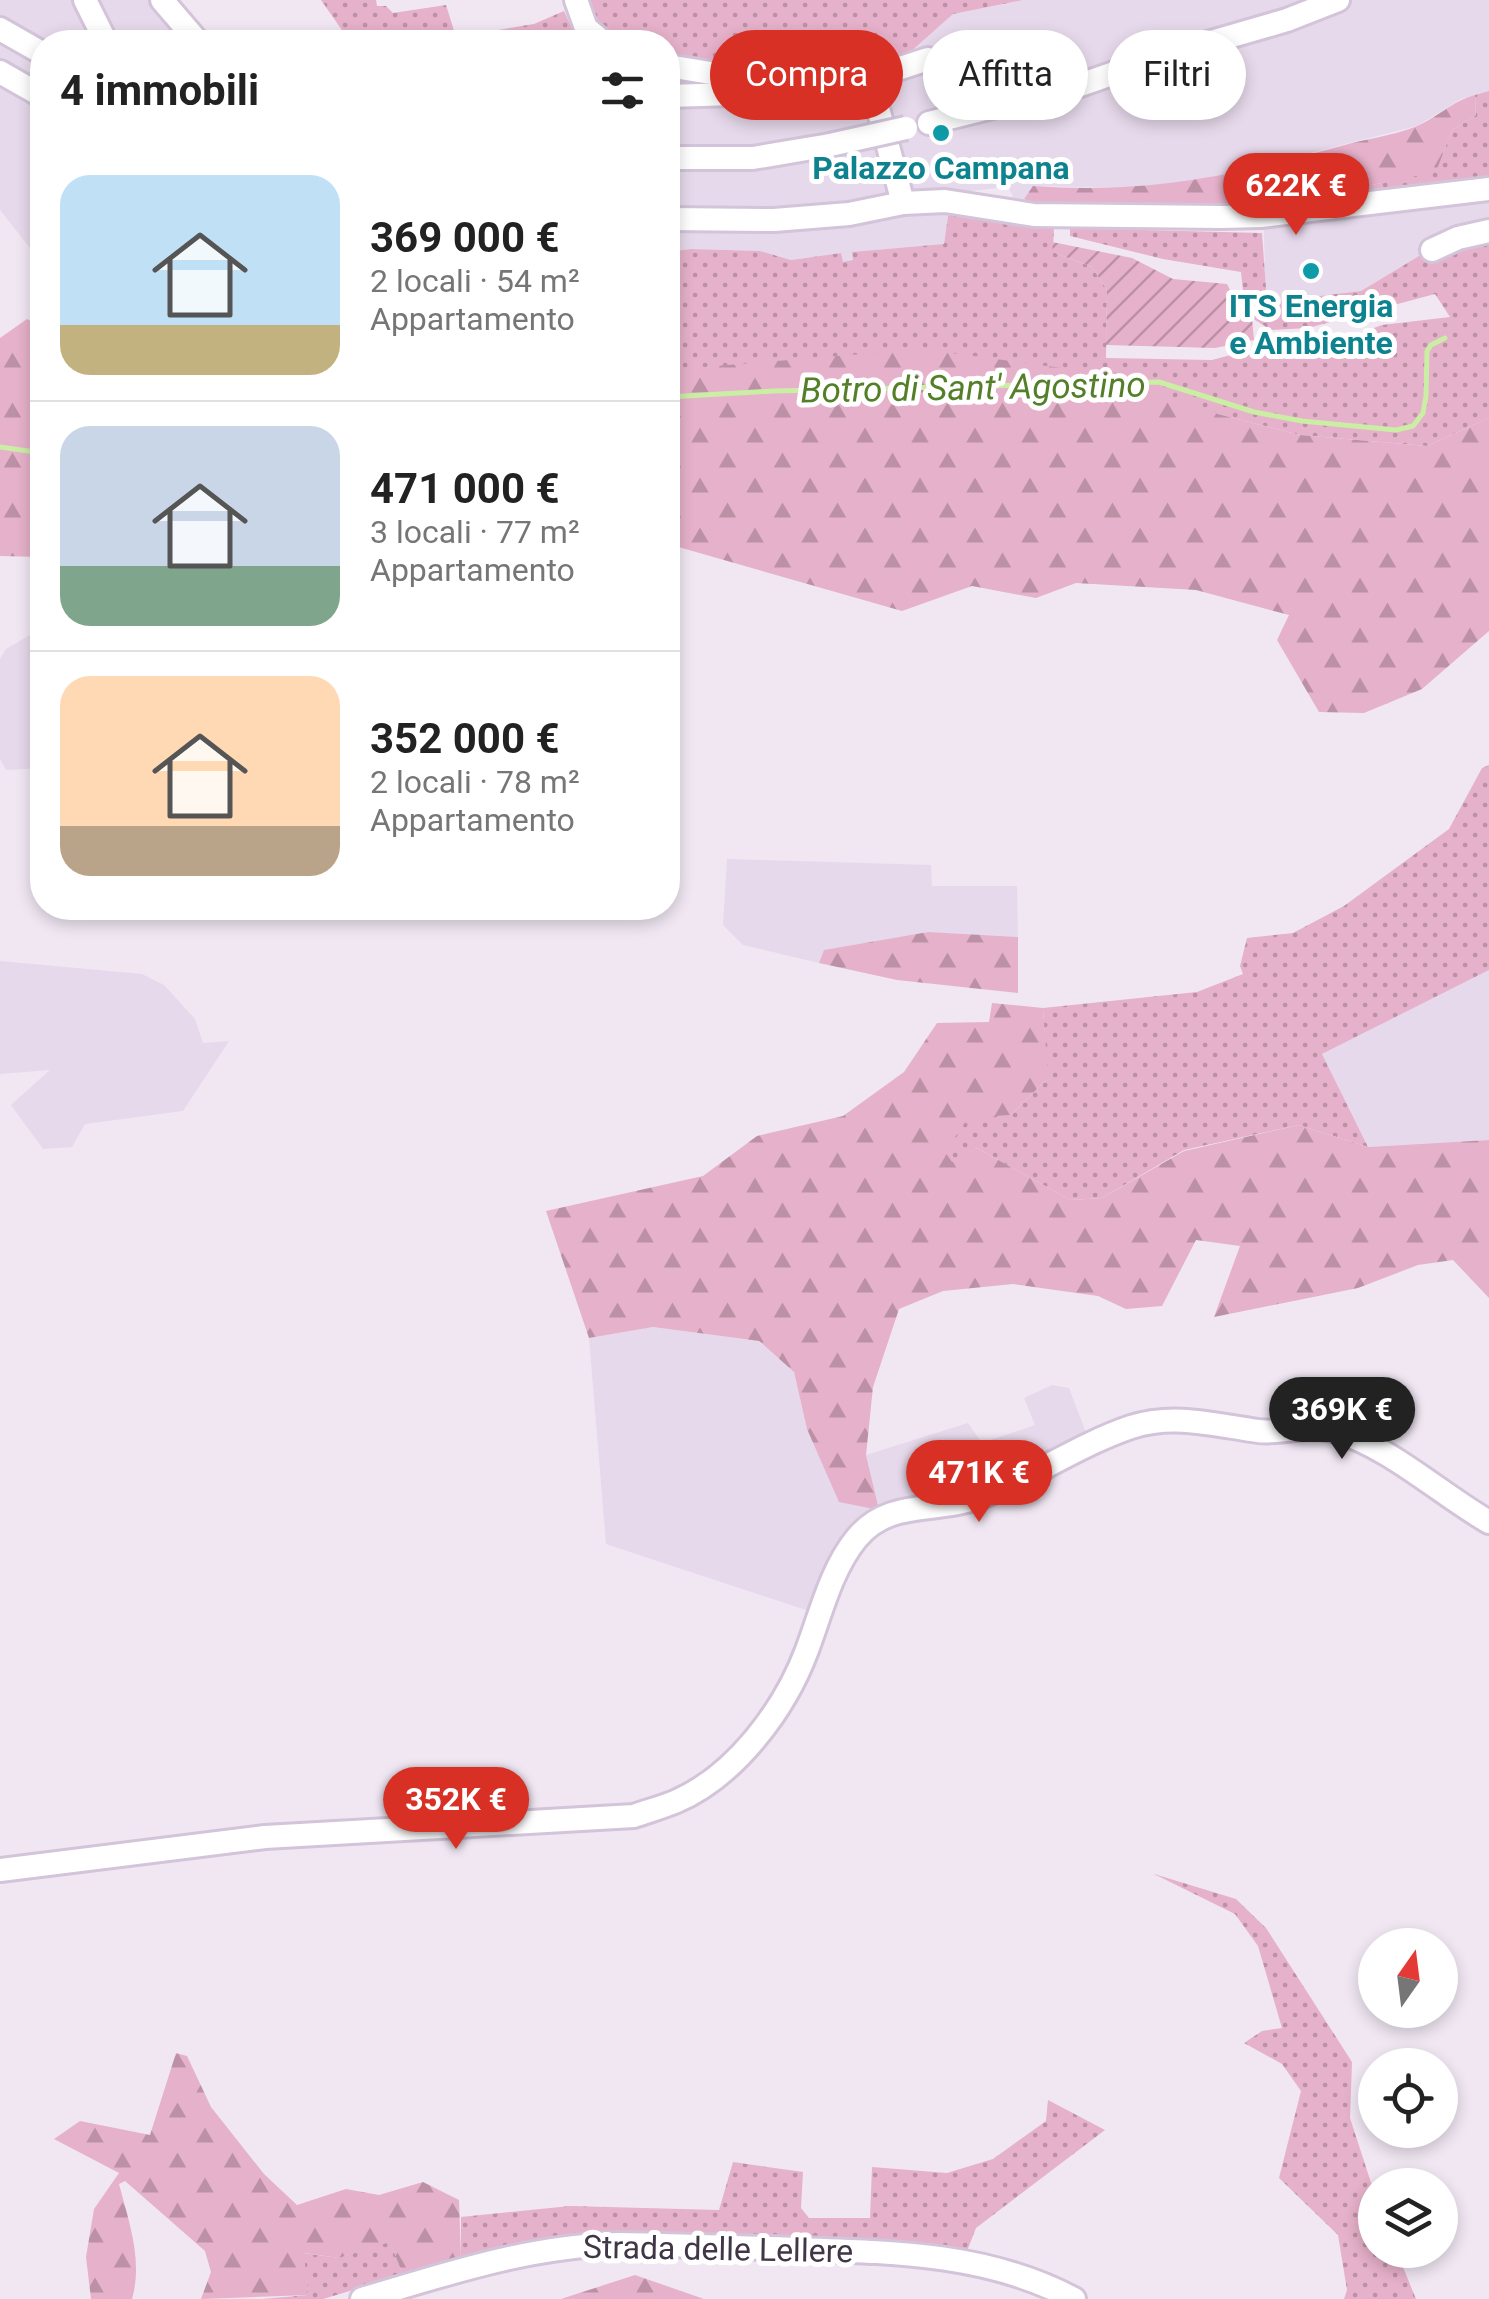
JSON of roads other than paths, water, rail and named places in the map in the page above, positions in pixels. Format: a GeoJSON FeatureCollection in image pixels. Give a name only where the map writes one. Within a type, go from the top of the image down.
{"type":"FeatureCollection","features":[{"type":"Feature","properties":{"kind":"street"},"geometry":{"type":"LineString","coordinates":[[162,0],[188,30]]}},
{"type":"Feature","properties":{"kind":"street"},"geometry":{"type":"LineString","coordinates":[[576,0],[588,30]]}},
{"type":"Feature","properties":{"kind":"street"},"geometry":{"type":"LineString","coordinates":[[680,158],[753,158],[917,125],[1080,85],[1338,0]]}},
{"type":"Feature","properties":{"kind":"street"},"geometry":{"type":"LineString","coordinates":[[82,1],[99,30]]}},
{"type":"Feature","properties":{"kind":"street"},"geometry":{"type":"LineString","coordinates":[[0,29],[30,46]]}},
{"type":"Feature","properties":{"kind":"street"},"geometry":{"type":"LineString","coordinates":[[680,68],[710,74]]}},
{"type":"Feature","properties":{"kind":"street"},"geometry":{"type":"LineString","coordinates":[[0,72],[30,89]]}},
{"type":"Feature","properties":{"kind":"street"},"geometry":{"type":"LineString","coordinates":[[680,96],[710,95]]}},
{"type":"Feature","properties":{"kind":"street"},"geometry":{"type":"LineString","coordinates":[[881,120],[903,203]]}},
{"type":"Feature","properties":{"kind":"street"},"geometry":{"type":"LineString","coordinates":[[680,218],[774,220],[945,201],[1049,216],[1222,218],[1489,189]]}},
{"type":"Feature","properties":{"kind":"street"},"geometry":{"type":"LineString","coordinates":[[1432,250],[1458,238],[1489,231]]}},
{"type":"Feature","properties":{"kind":"street"},"geometry":{"type":"LineString","coordinates":[[0,1870],[265,1837],[634,1816],[679,1800],[714,1779],[744,1750],[790,1690],[838,1567],[856,1539],[880,1516],[980,1498],[1099,1438],[1137,1425],[1202,1420],[1262,1432],[1306,1426],[1332,1430],[1395,1460],[1489,1522]]}},
{"type":"Feature","properties":{"kind":"street","name":"Strada delle Lellere"},"geometry":{"type":"LineString","coordinates":[[362,2299],[526,2254],[581,2245],[618,2244],[859,2251],[948,2258],[1019,2275],[1074,2299]]}},
{"type":"Feature","properties":{"kind":"waterway","name":"Botro di Sant' Agostino"},"geometry":{"type":"LineString","coordinates":[[680,396],[1159,382],[1254,412],[1396,430],[1413,426],[1423,413],[1427,351],[1445,338]]}},
{"type":"Feature","properties":{"kind":"waterway","name":"Botro di Sant' Agostino"},"geometry":{"type":"LineString","coordinates":[[0,447],[30,451]]}},
{"type":"Feature","properties":{"kind":"place","name":"Palazzo Campana"},"geometry":{"type":"Point","coordinates":[941,133]}},
{"type":"Feature","properties":{"kind":"place","name":"ITS Energia e Ambiente"},"geometry":{"type":"Point","coordinates":[1311,271]}}]}
